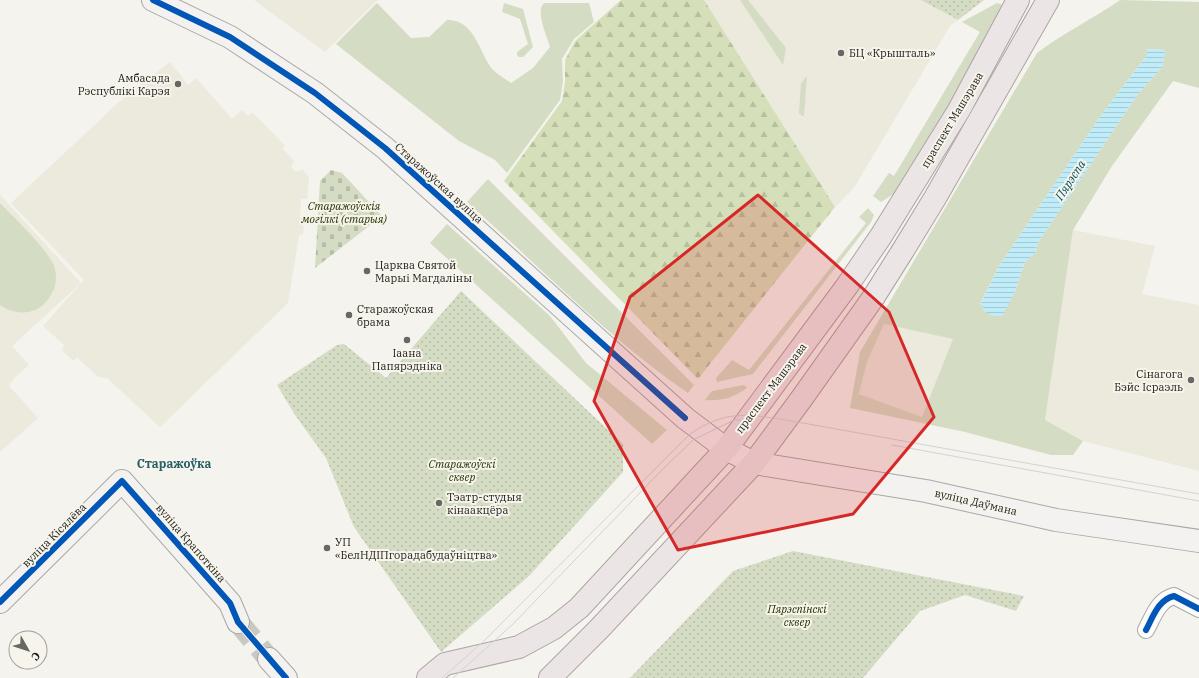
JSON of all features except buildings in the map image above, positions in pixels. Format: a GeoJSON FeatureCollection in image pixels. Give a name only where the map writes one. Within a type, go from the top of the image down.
{"type":"FeatureCollection","features":[{"type":"Feature","properties":{"kind":"main road","name":"Старажоўская вуліца"},"geometry":{"type":"LineString","coordinates":[[153,0],[230,37],[315,92],[385,148],[685,418],[726,449],[754,463]]}},
{"type":"Feature","properties":{"kind":"main road"},"geometry":{"type":"LineString","coordinates":[[550,678],[599,629],[754,463],[873,298],[936,198],[1048,0]]}},
{"type":"Feature","properties":{"kind":"main road","name":"праспект Машэрава"},"geometry":{"type":"LineString","coordinates":[[428,678],[445,664],[519,647],[561,623],[579,608],[726,449],[868,255],[974,85],[1016,4]]}},
{"type":"Feature","properties":{"kind":"main road"},"geometry":{"type":"LineString","coordinates":[[974,85],[980,80],[988,81],[993,88],[994,97]]}},
{"type":"Feature","properties":{"kind":"main road","name":"вуліца Даўмана"},"geometry":{"type":"LineString","coordinates":[[754,463],[926,491],[1056,520],[1199,541]]}},
{"type":"Feature","properties":{"kind":"main road","name":"вуліца Кісялёва"},"geometry":{"type":"LineString","coordinates":[[0,602],[122,481]]}},
{"type":"Feature","properties":{"kind":"main road","name":"вуліца Крапоткіна"},"geometry":{"type":"LineString","coordinates":[[122,481],[230,603],[238,622]]}},
{"type":"Feature","properties":{"kind":"main road"},"geometry":{"type":"LineString","coordinates":[[269,659],[286,678]]}},
{"type":"Feature","properties":{"kind":"street"},"geometry":{"type":"LineString","coordinates":[[1146,630],[1160,605],[1166,598],[1174,596],[1199,610]]}},
{"type":"Feature","properties":{"kind":"highlighted area"},"geometry":{"type":"Polygon","coordinates":[[[758,195],[889,312],[934,417],[853,514],[678,550],[594,401],[630,297],[758,195]]]}},
{"type":"Feature","properties":{"kind":"shaded area"},"geometry":{"type":"Polygon","coordinates":[[[254,0],[378,0],[325,52],[254,0]]]}},
{"type":"Feature","properties":{"kind":"shaded area"},"geometry":{"type":"Polygon","coordinates":[[[704,0],[921,0],[958,20],[950,26],[854,188],[835,207],[704,0]]]}},
{"type":"Feature","properties":{"kind":"shaded area"},"geometry":{"type":"Polygon","coordinates":[[[170,62],[188,85],[196,78],[232,119],[242,110],[248,116],[252,112],[285,146],[282,148],[294,161],[291,167],[294,171],[299,171],[302,169],[309,177],[307,199],[301,199],[300,218],[304,219],[303,234],[299,235],[288,303],[160,427],[107,378],[98,377],[77,357],[73,361],[62,350],[64,345],[43,326],[84,280],[11,203],[119,102],[170,62]]]}},
{"type":"Feature","properties":{"kind":"shaded area"},"geometry":{"type":"Polygon","coordinates":[[[0,195],[81,283],[12,346],[29,365],[14,378],[9,386],[38,418],[0,452],[0,195]]]}},
{"type":"Feature","properties":{"kind":"shaded area"},"geometry":{"type":"Polygon","coordinates":[[[1073,230],[1155,246],[1142,294],[1199,305],[1199,471],[1083,441],[1045,420],[1073,230]]]}},
{"type":"Feature","properties":{"kind":"shaded area"},"geometry":{"type":"Polygon","coordinates":[[[884,324],[954,339],[922,418],[859,394],[867,362],[884,324]]]}},
{"type":"Feature","properties":{"kind":"green space"},"geometry":{"type":"Polygon","coordinates":[[[621,0],[704,0],[835,207],[698,379],[504,181],[562,101],[565,82],[565,60],[575,41],[621,0]]]}},
{"type":"Feature","properties":{"kind":"green space"},"geometry":{"type":"Polygon","coordinates":[[[740,0],[748,0],[786,48],[783,65],[740,0]]]}},
{"type":"Feature","properties":{"kind":"green space"},"geometry":{"type":"Polygon","coordinates":[[[921,0],[984,0],[958,20],[921,0]]]}},
{"type":"Feature","properties":{"kind":"green space"},"geometry":{"type":"Polygon","coordinates":[[[1120,0],[1199,2],[1199,88],[1173,81],[1112,166],[1073,230],[1045,420],[1083,441],[1073,455],[1051,455],[965,432],[850,408],[860,352],[1037,53],[1120,0]],[[1148,49],[1147,55],[1102,114],[999,266],[980,304],[984,306],[1014,294],[1025,262],[1036,252],[1037,244],[1138,94],[1162,67],[1165,50],[1148,49]],[[884,324],[867,362],[859,394],[922,417],[953,339],[884,324]]]}},
{"type":"Feature","properties":{"kind":"green space"},"geometry":{"type":"Polygon","coordinates":[[[377,3],[411,38],[429,37],[447,20],[456,21],[464,25],[475,38],[493,70],[511,83],[533,68],[550,47],[541,18],[544,3],[589,3],[594,22],[574,39],[562,59],[563,81],[560,100],[507,173],[495,160],[459,141],[336,44],[377,3]]]}},
{"type":"Feature","properties":{"kind":"green space"},"geometry":{"type":"Polygon","coordinates":[[[504,3],[523,9],[533,47],[523,57],[519,57],[517,52],[528,44],[520,19],[502,12],[504,3]]]}},
{"type":"Feature","properties":{"kind":"green space"},"geometry":{"type":"Polygon","coordinates":[[[997,3],[1004,5],[908,180],[895,193],[881,202],[873,196],[889,173],[894,176],[980,32],[962,22],[997,3]]]}},
{"type":"Feature","properties":{"kind":"green space"},"geometry":{"type":"Polygon","coordinates":[[[807,76],[804,116],[802,116],[799,113],[801,83],[807,76]]]}},
{"type":"Feature","properties":{"kind":"green space","name":"Старажоўскія могілкі (старыя)"},"geometry":{"type":"Polygon","coordinates":[[[331,170],[342,173],[382,216],[315,268],[320,181],[331,170]]]}},
{"type":"Feature","properties":{"kind":"green space"},"geometry":{"type":"Polygon","coordinates":[[[488,179],[694,385],[688,393],[659,372],[602,326],[467,202],[488,179]]]}},
{"type":"Feature","properties":{"kind":"green space"},"geometry":{"type":"Polygon","coordinates":[[[0,203],[47,253],[55,269],[56,281],[52,293],[43,305],[30,312],[17,312],[0,305],[0,203]]]}},
{"type":"Feature","properties":{"kind":"green space"},"geometry":{"type":"Polygon","coordinates":[[[868,208],[874,215],[871,222],[753,374],[717,382],[716,378],[732,360],[749,370],[866,223],[859,217],[868,208]]]}},
{"type":"Feature","properties":{"kind":"green space"},"geometry":{"type":"Polygon","coordinates":[[[447,224],[550,316],[586,363],[667,430],[652,444],[430,243],[447,224]]]}},
{"type":"Feature","properties":{"kind":"green space","name":"Старажоўскі сквер"},"geometry":{"type":"Polygon","coordinates":[[[461,291],[623,444],[623,472],[529,576],[441,652],[354,527],[326,458],[295,415],[277,385],[337,345],[344,344],[386,378],[461,291]]]}},
{"type":"Feature","properties":{"kind":"green space"},"geometry":{"type":"Polygon","coordinates":[[[744,385],[747,388],[732,396],[717,400],[705,400],[712,391],[744,385]]]}},
{"type":"Feature","properties":{"kind":"green space","name":"Пярэспінскі сквер"},"geometry":{"type":"Polygon","coordinates":[[[793,551],[1024,596],[1016,611],[965,595],[920,611],[863,678],[630,678],[733,571],[793,551]]]}},
{"type":"Feature","properties":{"kind":"water","name":"Пярэспа"},"geometry":{"type":"Polygon","coordinates":[[[1147,49],[1165,50],[1162,67],[1138,94],[1037,244],[1036,252],[1025,262],[1014,294],[1002,316],[993,316],[982,310],[984,306],[980,305],[999,266],[1102,114],[1147,55],[1147,49]]]}},
{"type":"Feature","properties":{"kind":"tunnel"},"geometry":{"type":"LineString","coordinates":[[238,622],[269,659]]}},
{"type":"Feature","properties":{"kind":"tram line"},"geometry":{"type":"LineString","coordinates":[[442,678],[484,641],[690,434],[703,426],[725,417],[747,415],[786,420],[1199,494]]}},
{"type":"Feature","properties":{"kind":"tram line"},"geometry":{"type":"LineString","coordinates":[[453,678],[513,624],[693,440],[734,420],[742,420]]}},
{"type":"Feature","properties":{"kind":"tram line"},"geometry":{"type":"LineString","coordinates":[[892,445],[1199,501]]}},
{"type":"Feature","properties":{"kind":"cycle path"},"geometry":{"type":"LineString","coordinates":[[153,0],[230,37],[315,93],[385,148],[685,418]]}},
{"type":"Feature","properties":{"kind":"cycle path"},"geometry":{"type":"LineString","coordinates":[[0,602],[122,481],[230,603],[238,622],[286,678]]}},
{"type":"Feature","properties":{"kind":"cycle path"},"geometry":{"type":"LineString","coordinates":[[1146,630],[1160,605],[1168,598],[1174,596],[1199,609]]}},
{"type":"Feature","properties":{"kind":"place","name":"БЦ «Крышталь»"},"geometry":{"type":"Point","coordinates":[841,53]}},
{"type":"Feature","properties":{"kind":"place","name":"Амбасада Рэспублікі Карэя"},"geometry":{"type":"Point","coordinates":[178,84]}},
{"type":"Feature","properties":{"kind":"place","name":"Царква Святой Марыі Магдаліны"},"geometry":{"type":"Point","coordinates":[367,271]}},
{"type":"Feature","properties":{"kind":"place","name":"Старажоўская брама"},"geometry":{"type":"Point","coordinates":[349,315]}},
{"type":"Feature","properties":{"kind":"place","name":"Іаана Папярэдніка"},"geometry":{"type":"Point","coordinates":[407,340]}},
{"type":"Feature","properties":{"kind":"place","name":"Сінагога Бэйс Ісраэль"},"geometry":{"type":"Point","coordinates":[1191,380]}},
{"type":"Feature","properties":{"kind":"place","name":"Тэатр-студыя кінаакцёра"},"geometry":{"type":"Point","coordinates":[439,503]}},
{"type":"Feature","properties":{"kind":"place","name":"УП «БелНДІПгорадабудаўніцтва»"},"geometry":{"type":"Point","coordinates":[327,548]}},
{"type":"Feature","properties":{"kind":"district","name":"Старажоўка"},"geometry":{"type":"Point","coordinates":[174,463]}}]}
